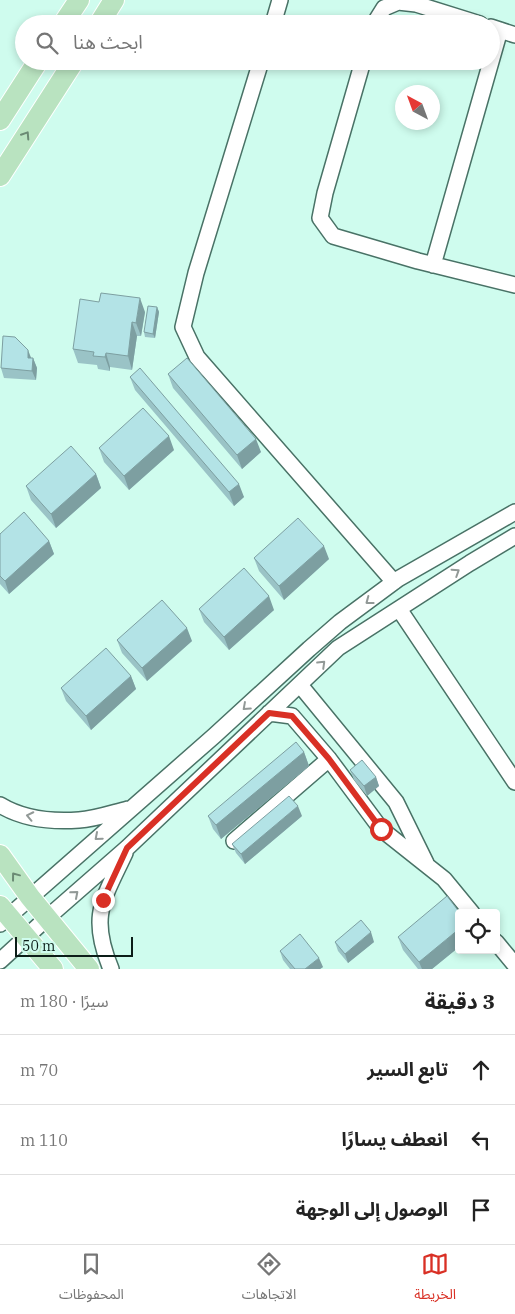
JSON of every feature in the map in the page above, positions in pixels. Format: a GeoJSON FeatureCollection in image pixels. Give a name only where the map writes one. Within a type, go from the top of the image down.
{"type":"FeatureCollection","features":[{"type":"Feature","properties":{"kind":"main road"},"geometry":{"type":"LineString","coordinates":[[69,15],[78,0]]}},
{"type":"Feature","properties":{"kind":"main road"},"geometry":{"type":"LineString","coordinates":[[104,15],[114,0]]}},
{"type":"Feature","properties":{"kind":"main road"},"geometry":{"type":"LineString","coordinates":[[0,120],[32,70]]}},
{"type":"Feature","properties":{"kind":"main road"},"geometry":{"type":"LineString","coordinates":[[0,176],[68,70]]}},
{"type":"Feature","properties":{"kind":"main road"},"geometry":{"type":"LineString","coordinates":[[0,855],[30,897],[89,969]]}},
{"type":"Feature","properties":{"kind":"main road"},"geometry":{"type":"LineString","coordinates":[[3,915],[27,936],[53,969]]}},
{"type":"Feature","properties":{"kind":"street"},"geometry":{"type":"LineString","coordinates":[[276,15],[280,0]]}},
{"type":"Feature","properties":{"kind":"street"},"geometry":{"type":"LineString","coordinates":[[380,15],[384,8],[398,2],[416,4],[451,15]]}},
{"type":"Feature","properties":{"kind":"street"},"geometry":{"type":"LineString","coordinates":[[500,30],[515,35]]}},
{"type":"Feature","properties":{"kind":"street"},"geometry":{"type":"LineString","coordinates":[[258,70],[196,273],[183,327],[197,357],[394,582]]}},
{"type":"Feature","properties":{"kind":"street"},"geometry":{"type":"LineString","coordinates":[[360,70],[325,193],[320,218],[333,236],[433,265],[515,284]]}},
{"type":"Feature","properties":{"kind":"street"},"geometry":{"type":"LineString","coordinates":[[433,265],[485,70]]}},
{"type":"Feature","properties":{"kind":"street"},"geometry":{"type":"LineString","coordinates":[[3,915],[30,897],[214,736],[340,622],[394,582],[515,512]]}},
{"type":"Feature","properties":{"kind":"street"},"geometry":{"type":"LineString","coordinates":[[0,962],[127,848],[338,648],[515,536]]}},
{"type":"Feature","properties":{"kind":"street"},"geometry":{"type":"LineString","coordinates":[[399,609],[515,782]]}},
{"type":"Feature","properties":{"kind":"street"},"geometry":{"type":"LineString","coordinates":[[300,685],[396,802],[428,866]]}},
{"type":"Feature","properties":{"kind":"street"},"geometry":{"type":"LineString","coordinates":[[269,713],[292,716],[329,759],[381,829],[444,879],[469,909]]}},
{"type":"Feature","properties":{"kind":"street"},"geometry":{"type":"LineString","coordinates":[[234,841],[329,759]]}},
{"type":"Feature","properties":{"kind":"street"},"geometry":{"type":"LineString","coordinates":[[0,805],[28,817],[52,820],[80,820],[130,809]]}},
{"type":"Feature","properties":{"kind":"street"},"geometry":{"type":"LineString","coordinates":[[111,969],[100,936],[99,917],[103,900],[127,848]]}},
{"type":"Feature","properties":{"kind":"street"},"geometry":{"type":"LineString","coordinates":[[500,947],[515,965]]}},
{"type":"Feature","properties":{"kind":"building"},"geometry":{"type":"Polygon","coordinates":[[[101,293],[140,298],[136,323],[132,322],[128,356],[106,353],[105,357],[93,356],[94,352],[73,349],[80,299],[99,302],[101,293]]]}},
{"type":"Feature","properties":{"kind":"building"},"geometry":{"type":"Polygon","coordinates":[[[148,306],[157,307],[153,334],[144,332],[148,306]]]}},
{"type":"Feature","properties":{"kind":"building"},"geometry":{"type":"Polygon","coordinates":[[[3,336],[15,337],[28,350],[28,358],[33,358],[32,371],[1,368],[3,336]]]}},
{"type":"Feature","properties":{"kind":"building"},"geometry":{"type":"Polygon","coordinates":[[[187,358],[256,439],[237,455],[168,374],[187,358]]]}},
{"type":"Feature","properties":{"kind":"building"},"geometry":{"type":"Polygon","coordinates":[[[140,368],[239,484],[229,492],[130,377],[140,368]]]}},
{"type":"Feature","properties":{"kind":"building"},"geometry":{"type":"Polygon","coordinates":[[[143,408],[169,436],[124,476],[99,448],[143,408]]]}},
{"type":"Feature","properties":{"kind":"building"},"geometry":{"type":"Polygon","coordinates":[[[71,446],[96,474],[51,514],[26,486],[71,446]]]}},
{"type":"Feature","properties":{"kind":"building"},"geometry":{"type":"Polygon","coordinates":[[[24,512],[49,541],[5,581],[0,576],[0,534],[24,512]]]}},
{"type":"Feature","properties":{"kind":"building"},"geometry":{"type":"Polygon","coordinates":[[[298,518],[324,546],[279,586],[254,558],[298,518]]]}},
{"type":"Feature","properties":{"kind":"building"},"geometry":{"type":"Polygon","coordinates":[[[244,568],[269,596],[224,637],[199,609],[244,568]]]}},
{"type":"Feature","properties":{"kind":"building"},"geometry":{"type":"Polygon","coordinates":[[[162,600],[187,628],[142,668],[117,640],[162,600]]]}},
{"type":"Feature","properties":{"kind":"building"},"geometry":{"type":"Polygon","coordinates":[[[106,648],[131,676],[86,716],[61,688],[106,648]]]}},
{"type":"Feature","properties":{"kind":"building"},"geometry":{"type":"Polygon","coordinates":[[[296,742],[304,752],[216,825],[208,816],[296,742]]]}},
{"type":"Feature","properties":{"kind":"building"},"geometry":{"type":"Polygon","coordinates":[[[362,760],[376,777],[364,786],[350,770],[362,760]]]}},
{"type":"Feature","properties":{"kind":"building"},"geometry":{"type":"Polygon","coordinates":[[[289,796],[298,806],[241,854],[232,844],[289,796]]]}},
{"type":"Feature","properties":{"kind":"building"},"geometry":{"type":"Polygon","coordinates":[[[447,896],[457,909],[455,909],[455,932],[419,962],[398,937],[447,896]]]}},
{"type":"Feature","properties":{"kind":"building"},"geometry":{"type":"Polygon","coordinates":[[[361,920],[371,932],[345,954],[335,942],[361,920]]]}},
{"type":"Feature","properties":{"kind":"building"},"geometry":{"type":"Polygon","coordinates":[[[300,934],[319,958],[305,969],[295,969],[280,951],[300,934]]]}},
{"type":"Feature","properties":{"kind":"route"},"geometry":{"type":"LineString","coordinates":[[103,900],[127,848],[269,713],[292,716],[329,759],[381,829]]}}]}
